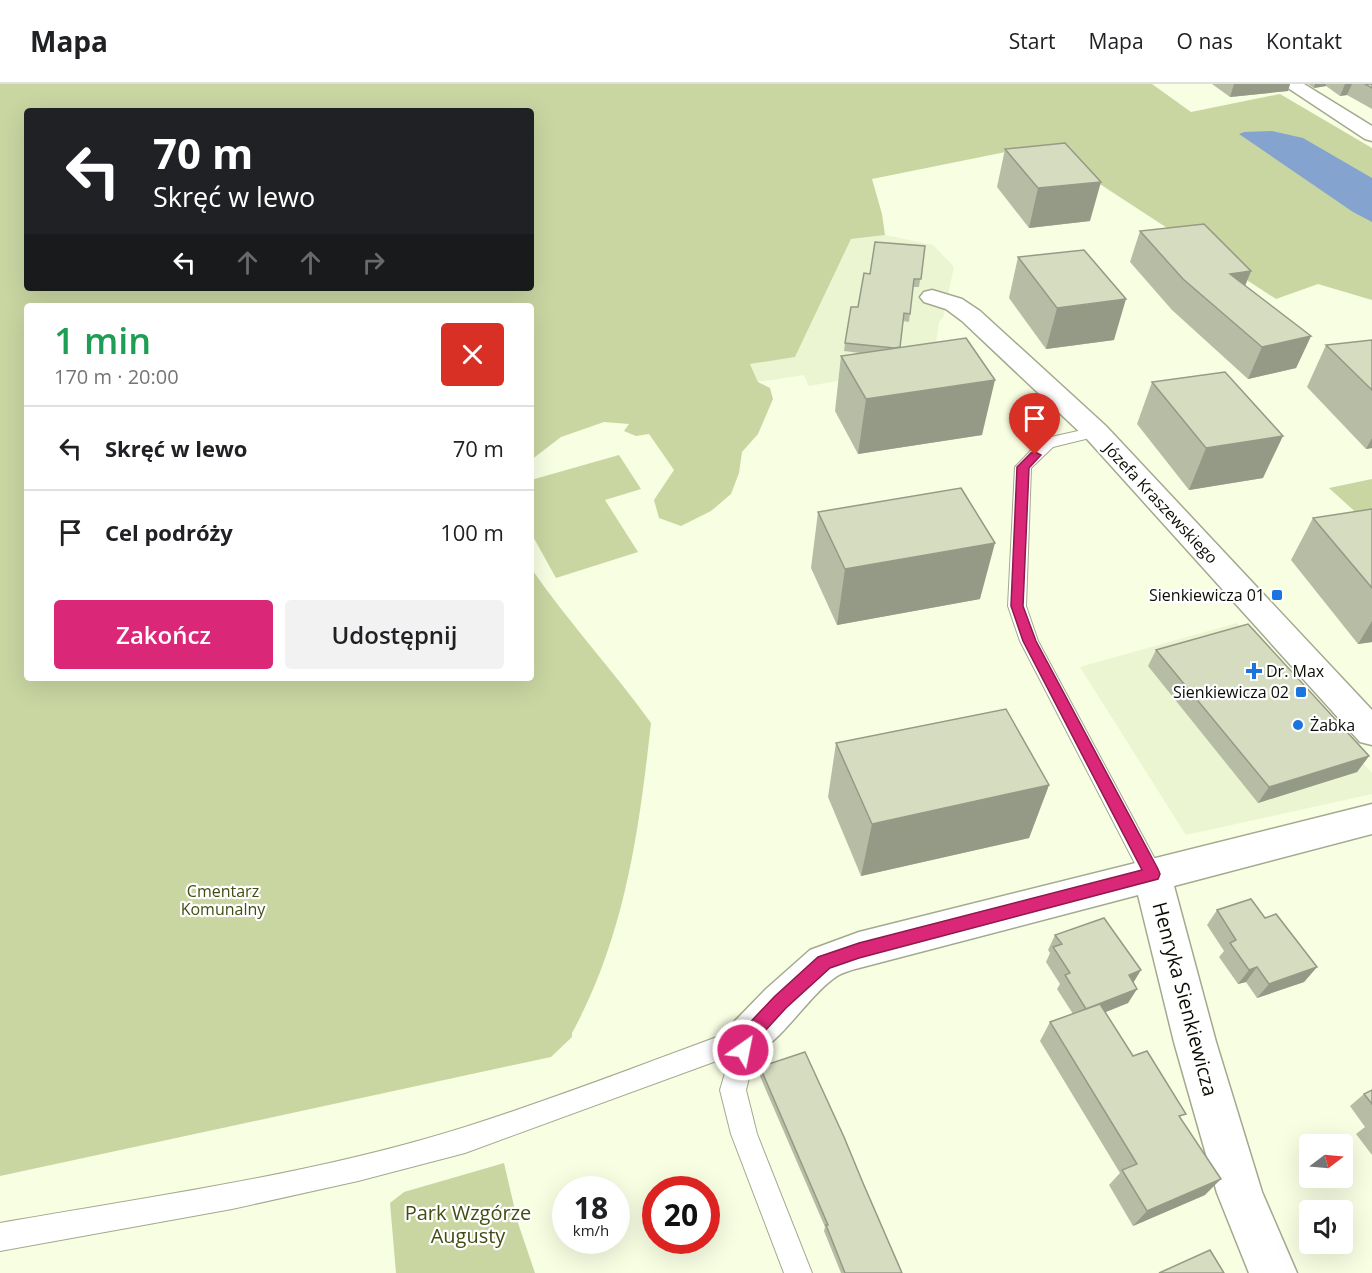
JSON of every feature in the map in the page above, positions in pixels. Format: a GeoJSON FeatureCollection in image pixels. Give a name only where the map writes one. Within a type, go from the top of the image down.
{"type":"FeatureCollection","features":[{"type":"Feature","properties":{"kind":"street"},"geometry":{"type":"LineString","coordinates":[[1291,84],[1372,135]]}},
{"type":"Feature","properties":{"kind":"street","name":"Józefa Kraszewskiego"},"geometry":{"type":"LineString","coordinates":[[932,297],[954,304],[971,316],[1096,432],[1372,732]]}},
{"type":"Feature","properties":{"kind":"street"},"geometry":{"type":"LineString","coordinates":[[747,1038],[780,1003],[824,963],[859,950],[1372,819]]}},
{"type":"Feature","properties":{"kind":"street","name":"Henryka Sienkiewicza"},"geometry":{"type":"LineString","coordinates":[[1152,874],[1195,1042],[1240,1193],[1273,1273]]}},
{"type":"Feature","properties":{"kind":"lane"},"geometry":{"type":"LineString","coordinates":[[1096,432],[1048,443],[1023,467],[1017,606],[1029,641],[1152,874]]}},
{"type":"Feature","properties":{"kind":"lane"},"geometry":{"type":"LineString","coordinates":[[0,1237],[232,1196],[358,1168],[465,1140],[747,1038]]}},
{"type":"Feature","properties":{"kind":"lane"},"geometry":{"type":"LineString","coordinates":[[747,1038],[733,1090],[744,1134],[798,1273]]}},
{"type":"Feature","properties":{"kind":"shaded area"},"geometry":{"type":"Polygon","coordinates":[[[885,235],[933,245],[954,267],[943,318],[939,322],[933,364],[809,386],[804,375],[758,382],[750,363],[795,357],[851,239],[885,235]]]}},
{"type":"Feature","properties":{"kind":"shaded area"},"geometry":{"type":"Polygon","coordinates":[[[1237,623],[1372,773],[1372,794],[1186,835],[1080,667],[1237,623]]]}},
{"type":"Feature","properties":{"kind":"green space","name":"Cmentarz Komunalny"},"geometry":{"type":"Polygon","coordinates":[[[0,84],[1152,84],[1191,112],[1280,94],[1372,148],[1372,300],[1318,284],[1276,299],[1040,145],[872,179],[882,214],[885,235],[851,239],[795,357],[750,364],[758,382],[770,388],[773,399],[758,434],[742,452],[739,473],[731,494],[711,511],[681,526],[659,518],[654,500],[674,470],[649,434],[636,436],[624,431],[629,424],[604,422],[561,437],[534,458],[534,303],[24,303],[24,681],[534,681],[534,572],[651,723],[635,843],[617,921],[605,959],[572,1037],[551,1057],[0,1176],[0,84]]]}},
{"type":"Feature","properties":{"kind":"green space"},"geometry":{"type":"Polygon","coordinates":[[[619,455],[641,489],[605,500],[638,552],[556,578],[534,538],[534,479],[619,455]]]}},
{"type":"Feature","properties":{"kind":"green space"},"geometry":{"type":"Polygon","coordinates":[[[1372,479],[1372,527],[1329,488],[1372,479]]]}},
{"type":"Feature","properties":{"kind":"green space","name":"Park Wzgórze Augusty"},"geometry":{"type":"Polygon","coordinates":[[[504,1163],[518,1223],[535,1273],[396,1273],[390,1203],[404,1192],[504,1163]]]}},
{"type":"Feature","properties":{"kind":"water"},"geometry":{"type":"Polygon","coordinates":[[[1272,131],[1303,138],[1372,178],[1372,222],[1353,212],[1239,134],[1272,131]]]}},
{"type":"Feature","properties":{"kind":"building"},"geometry":{"type":"Polygon","coordinates":[[[1065,143],[1101,182],[1038,188],[1005,149],[1065,143]]]}},
{"type":"Feature","properties":{"kind":"building"},"geometry":{"type":"Polygon","coordinates":[[[1204,224],[1251,271],[1230,274],[1311,336],[1262,347],[1183,279],[1140,231],[1204,224]]]}},
{"type":"Feature","properties":{"kind":"building"},"geometry":{"type":"Polygon","coordinates":[[[875,242],[925,246],[921,279],[914,279],[910,314],[904,313],[900,347],[845,343],[851,307],[858,307],[864,273],[870,274],[875,242]]]}},
{"type":"Feature","properties":{"kind":"building"},"geometry":{"type":"Polygon","coordinates":[[[1084,250],[1126,299],[1057,308],[1018,257],[1084,250]]]}},
{"type":"Feature","properties":{"kind":"building"},"geometry":{"type":"Polygon","coordinates":[[[966,338],[995,380],[866,399],[841,356],[966,338]]]}},
{"type":"Feature","properties":{"kind":"building"},"geometry":{"type":"Polygon","coordinates":[[[1372,340],[1372,390],[1326,345],[1372,340]]]}},
{"type":"Feature","properties":{"kind":"building"},"geometry":{"type":"Polygon","coordinates":[[[1225,372],[1283,436],[1206,448],[1152,382],[1225,372]]]}},
{"type":"Feature","properties":{"kind":"building"},"geometry":{"type":"Polygon","coordinates":[[[961,488],[995,543],[845,569],[818,512],[961,488]]]}},
{"type":"Feature","properties":{"kind":"building"},"geometry":{"type":"Polygon","coordinates":[[[1372,509],[1372,588],[1313,518],[1372,509]]]}},
{"type":"Feature","properties":{"kind":"building"},"geometry":{"type":"Polygon","coordinates":[[[1248,624],[1369,756],[1269,787],[1156,650],[1248,624]]]}},
{"type":"Feature","properties":{"kind":"building"},"geometry":{"type":"Polygon","coordinates":[[[1006,709],[1049,785],[872,824],[836,743],[1006,709]]]}},
{"type":"Feature","properties":{"kind":"building"},"geometry":{"type":"Polygon","coordinates":[[[1251,899],[1265,918],[1276,914],[1317,967],[1269,984],[1257,967],[1249,970],[1230,943],[1236,940],[1217,910],[1251,899]]]}},
{"type":"Feature","properties":{"kind":"building"},"geometry":{"type":"Polygon","coordinates":[[[1104,918],[1141,970],[1129,975],[1137,989],[1086,1009],[1065,975],[1070,973],[1053,947],[1062,944],[1055,935],[1104,918]]]}},
{"type":"Feature","properties":{"kind":"building"},"geometry":{"type":"Polygon","coordinates":[[[1100,1004],[1133,1056],[1147,1051],[1186,1114],[1179,1116],[1221,1179],[1147,1211],[1122,1170],[1137,1164],[1050,1022],[1100,1004]]]}},
{"type":"Feature","properties":{"kind":"building"},"geometry":{"type":"Polygon","coordinates":[[[805,1052],[902,1273],[845,1273],[826,1225],[828,1225],[760,1067],[805,1052]]]}},
{"type":"Feature","properties":{"kind":"building"},"geometry":{"type":"Polygon","coordinates":[[[1372,1090],[1372,1104],[1364,1094],[1372,1090]]]}},
{"type":"Feature","properties":{"kind":"building"},"geometry":{"type":"Polygon","coordinates":[[[1210,1250],[1224,1273],[1159,1273],[1210,1250]]]}},
{"type":"Feature","properties":{"kind":"place","name":"Sienkiewicza 01"},"geometry":{"type":"Point","coordinates":[1277,595]}},
{"type":"Feature","properties":{"kind":"place","name":"Dr. Max"},"geometry":{"type":"Point","coordinates":[1254,671]}},
{"type":"Feature","properties":{"kind":"place","name":"Sienkiewicza 02"},"geometry":{"type":"Point","coordinates":[1301,692]}},
{"type":"Feature","properties":{"kind":"place","name":"Żabka"},"geometry":{"type":"Point","coordinates":[1298,725]}},
{"type":"Feature","properties":{"kind":"route"},"geometry":{"type":"LineString","coordinates":[[743,1050],[747,1038],[780,1003],[824,963],[859,950],[1152,874],[1029,641],[1017,606],[1023,467],[1035,455]]}}]}
